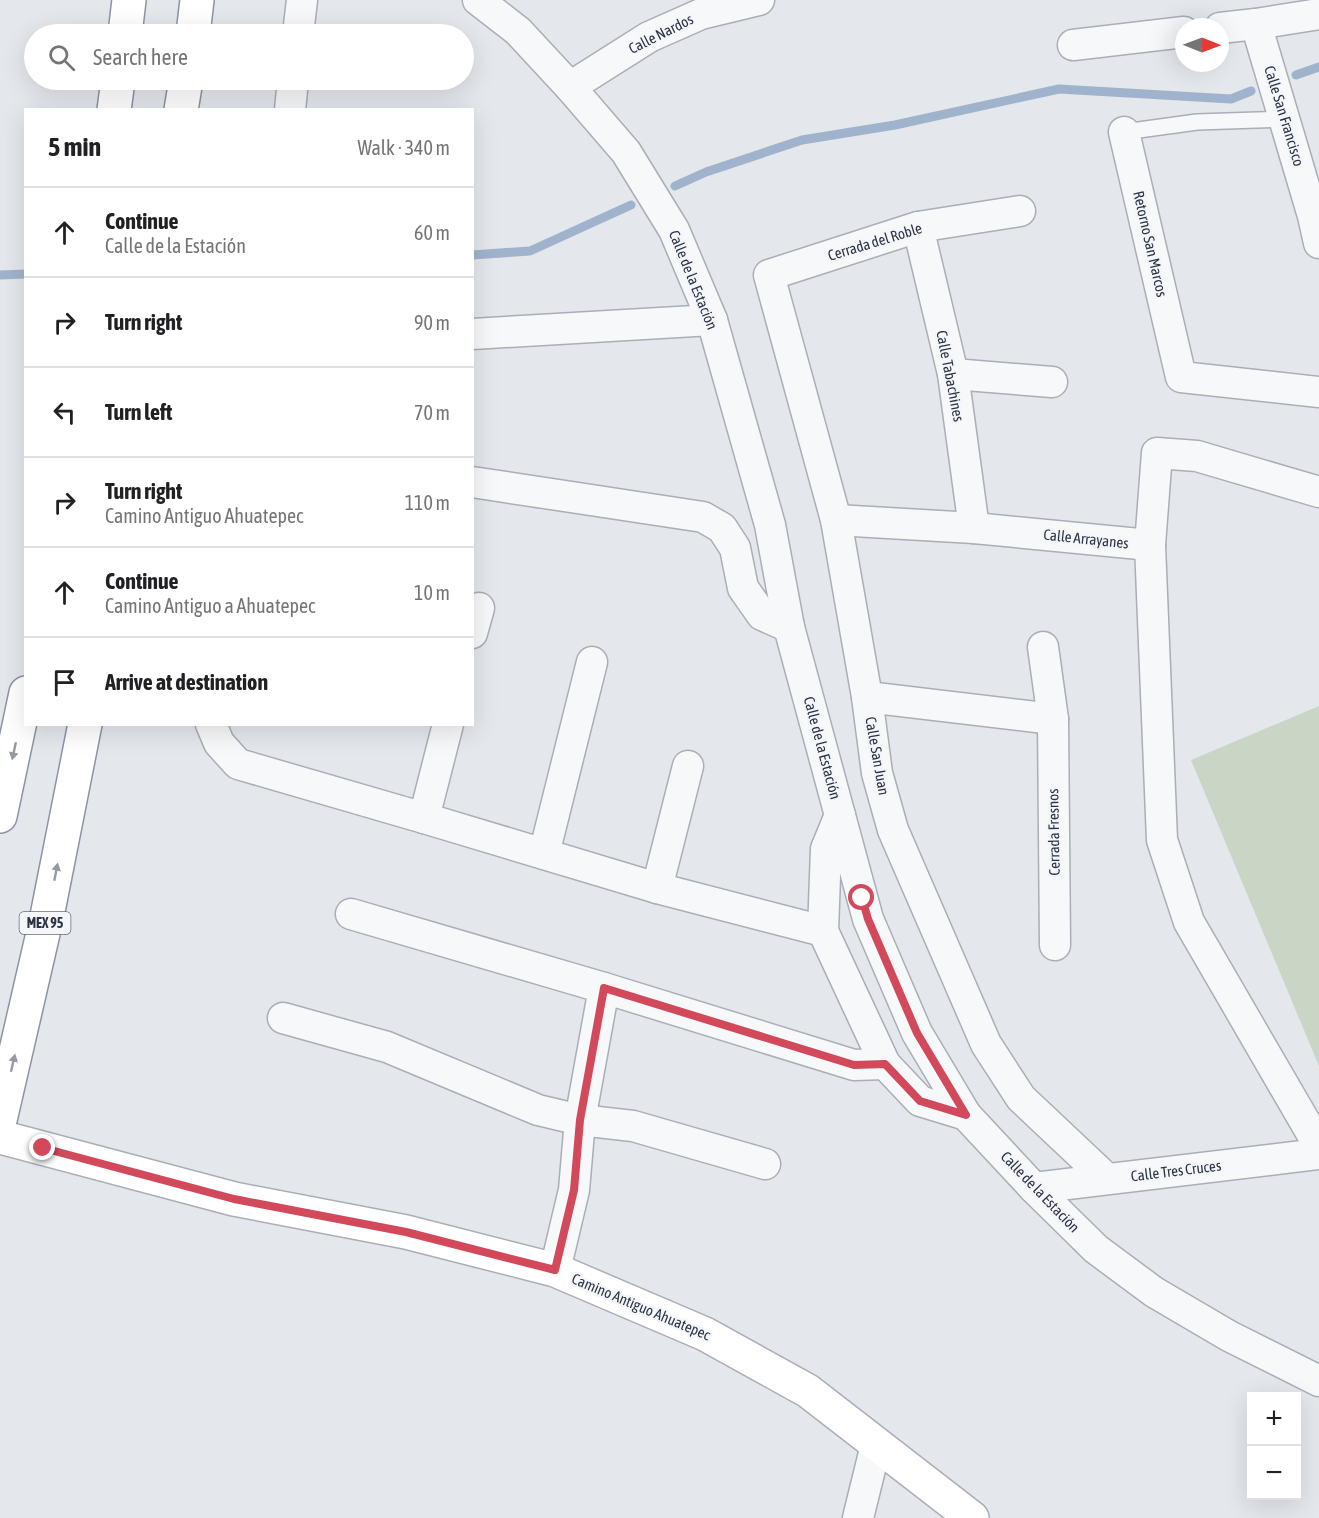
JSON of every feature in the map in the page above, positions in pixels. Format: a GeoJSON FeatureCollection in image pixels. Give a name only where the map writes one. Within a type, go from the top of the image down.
{"type":"FeatureCollection","features":[{"type":"Feature","properties":{"kind":"main road"},"geometry":{"type":"LineString","coordinates":[[126,24],[129,0]]}},
{"type":"Feature","properties":{"kind":"main road"},"geometry":{"type":"LineString","coordinates":[[194,24],[197,0]]}},
{"type":"Feature","properties":{"kind":"main road"},"geometry":{"type":"LineString","coordinates":[[114,108],[117,90]]}},
{"type":"Feature","properties":{"kind":"main road"},"geometry":{"type":"LineString","coordinates":[[182,108],[185,90]]}},
{"type":"Feature","properties":{"kind":"main road"},"geometry":{"type":"LineString","coordinates":[[0,816],[24,702]]}},
{"type":"Feature","properties":{"kind":"main road","name":"MEX 95"},"geometry":{"type":"LineString","coordinates":[[0,1120],[47,916],[85,726]]}},
{"type":"Feature","properties":{"kind":"main road","name":"Camino Antiguo Ahuatepec"},"geometry":{"type":"LineString","coordinates":[[0,1137],[234,1199],[406,1232],[555,1270],[705,1334],[808,1391],[972,1518]]}},
{"type":"Feature","properties":{"kind":"street"},"geometry":{"type":"LineString","coordinates":[[299,24],[302,0]]}},
{"type":"Feature","properties":{"kind":"street","name":"Calle de la Estación"},"geometry":{"type":"LineString","coordinates":[[478,0],[518,31],[626,152],[674,230],[712,320],[770,525],[789,627],[868,919],[917,1033],[966,1115],[1034,1188],[1096,1249],[1154,1292],[1228,1336],[1319,1380]]}},
{"type":"Feature","properties":{"kind":"street","name":"Calle Nardos"},"geometry":{"type":"LineString","coordinates":[[570,87],[649,37],[701,14],[759,0]]}},
{"type":"Feature","properties":{"kind":"street"},"geometry":{"type":"LineString","coordinates":[[1229,27],[1319,14]]}},
{"type":"Feature","properties":{"kind":"street","name":"Calle San Francisco"},"geometry":{"type":"LineString","coordinates":[[1256,24],[1317,224]]}},
{"type":"Feature","properties":{"kind":"street"},"geometry":{"type":"LineString","coordinates":[[1073,45],[1175,33]]}},
{"type":"Feature","properties":{"kind":"street"},"geometry":{"type":"LineString","coordinates":[[290,108],[292,90]]}},
{"type":"Feature","properties":{"kind":"street","name":"Retorno San Marcos"},"geometry":{"type":"LineString","coordinates":[[1124,132],[1181,377],[1319,393]]}},
{"type":"Feature","properties":{"kind":"street","name":"Cerrada del Roble"},"geometry":{"type":"LineString","coordinates":[[768,275],[918,227],[1020,211]]}},
{"type":"Feature","properties":{"kind":"street","name":"Calle Tabachines"},"geometry":{"type":"LineString","coordinates":[[918,227],[952,374],[974,528]]}},
{"type":"Feature","properties":{"kind":"street","name":"Calle San Juan"},"geometry":{"type":"LineString","coordinates":[[768,275],[836,520],[878,773],[893,830],[986,1044],[1021,1098],[1107,1179]]}},
{"type":"Feature","properties":{"kind":"street"},"geometry":{"type":"LineString","coordinates":[[474,334],[712,320]]}},
{"type":"Feature","properties":{"kind":"street"},"geometry":{"type":"LineString","coordinates":[[952,374],[1052,382]]}},
{"type":"Feature","properties":{"kind":"street","name":"Calle Arrayanes"},"geometry":{"type":"LineString","coordinates":[[836,520],[974,528],[1150,545],[1157,453],[1197,456],[1319,492]]}},
{"type":"Feature","properties":{"kind":"street"},"geometry":{"type":"LineString","coordinates":[[474,482],[703,517],[722,528],[735,548],[743,588],[762,615],[789,627]]}},
{"type":"Feature","properties":{"kind":"street"},"geometry":{"type":"LineString","coordinates":[[1150,545],[1162,840],[1189,921],[1319,1146]]}},
{"type":"Feature","properties":{"kind":"street","name":"Cerrada Fresnos"},"geometry":{"type":"LineString","coordinates":[[1043,647],[1053,719],[1055,945]]}},
{"type":"Feature","properties":{"kind":"street"},"geometry":{"type":"LineString","coordinates":[[544,854],[592,662]]}},
{"type":"Feature","properties":{"kind":"street"},"geometry":{"type":"LineString","coordinates":[[867,697],[1053,719]]}},
{"type":"Feature","properties":{"kind":"street"},"geometry":{"type":"LineString","coordinates":[[212,726],[219,743],[238,764],[657,888],[823,931]]}},
{"type":"Feature","properties":{"kind":"street"},"geometry":{"type":"LineString","coordinates":[[424,818],[447,726]]}},
{"type":"Feature","properties":{"kind":"street"},"geometry":{"type":"LineString","coordinates":[[657,888],[688,766]]}},
{"type":"Feature","properties":{"kind":"street"},"geometry":{"type":"LineString","coordinates":[[840,815],[826,849],[823,931],[885,1064],[920,1101],[966,1115]]}},
{"type":"Feature","properties":{"kind":"street"},"geometry":{"type":"LineString","coordinates":[[351,914],[604,988],[854,1065],[885,1064]]}},
{"type":"Feature","properties":{"kind":"street"},"geometry":{"type":"LineString","coordinates":[[555,1270],[574,1190],[580,1120],[604,988]]}},
{"type":"Feature","properties":{"kind":"street"},"geometry":{"type":"LineString","coordinates":[[283,1018],[387,1047],[538,1110],[580,1120],[633,1126],[765,1164]]}},
{"type":"Feature","properties":{"kind":"street","name":"Calle Tres Cruces"},"geometry":{"type":"LineString","coordinates":[[1034,1188],[1319,1154]]}},
{"type":"Feature","properties":{"kind":"street"},"geometry":{"type":"LineString","coordinates":[[858,1518],[876,1445]]}},
{"type":"Feature","properties":{"kind":"lane","name":"Retorno San Marcos"},"geometry":{"type":"LineString","coordinates":[[1124,132],[1197,122],[1284,119]]}},
{"type":"Feature","properties":{"kind":"green space"},"geometry":{"type":"Polygon","coordinates":[[[1319,706],[1319,1066],[1191,760],[1319,706]]]}},
{"type":"Feature","properties":{"kind":"waterway"},"geometry":{"type":"LineString","coordinates":[[1296,75],[1319,67]]}},
{"type":"Feature","properties":{"kind":"waterway"},"geometry":{"type":"LineString","coordinates":[[675,186],[706,172],[802,140],[895,125],[1059,89],[1231,99],[1251,91]]}},
{"type":"Feature","properties":{"kind":"waterway"},"geometry":{"type":"LineString","coordinates":[[474,255],[530,251],[631,205]]}},
{"type":"Feature","properties":{"kind":"waterway"},"geometry":{"type":"LineString","coordinates":[[0,275],[24,274]]}},
{"type":"Feature","properties":{"kind":"route"},"geometry":{"type":"LineString","coordinates":[[43,1148],[234,1199],[406,1232],[555,1270],[574,1190],[580,1120],[604,988],[854,1065],[885,1064],[920,1101],[966,1115],[917,1033],[868,919],[862,898]]}}]}
